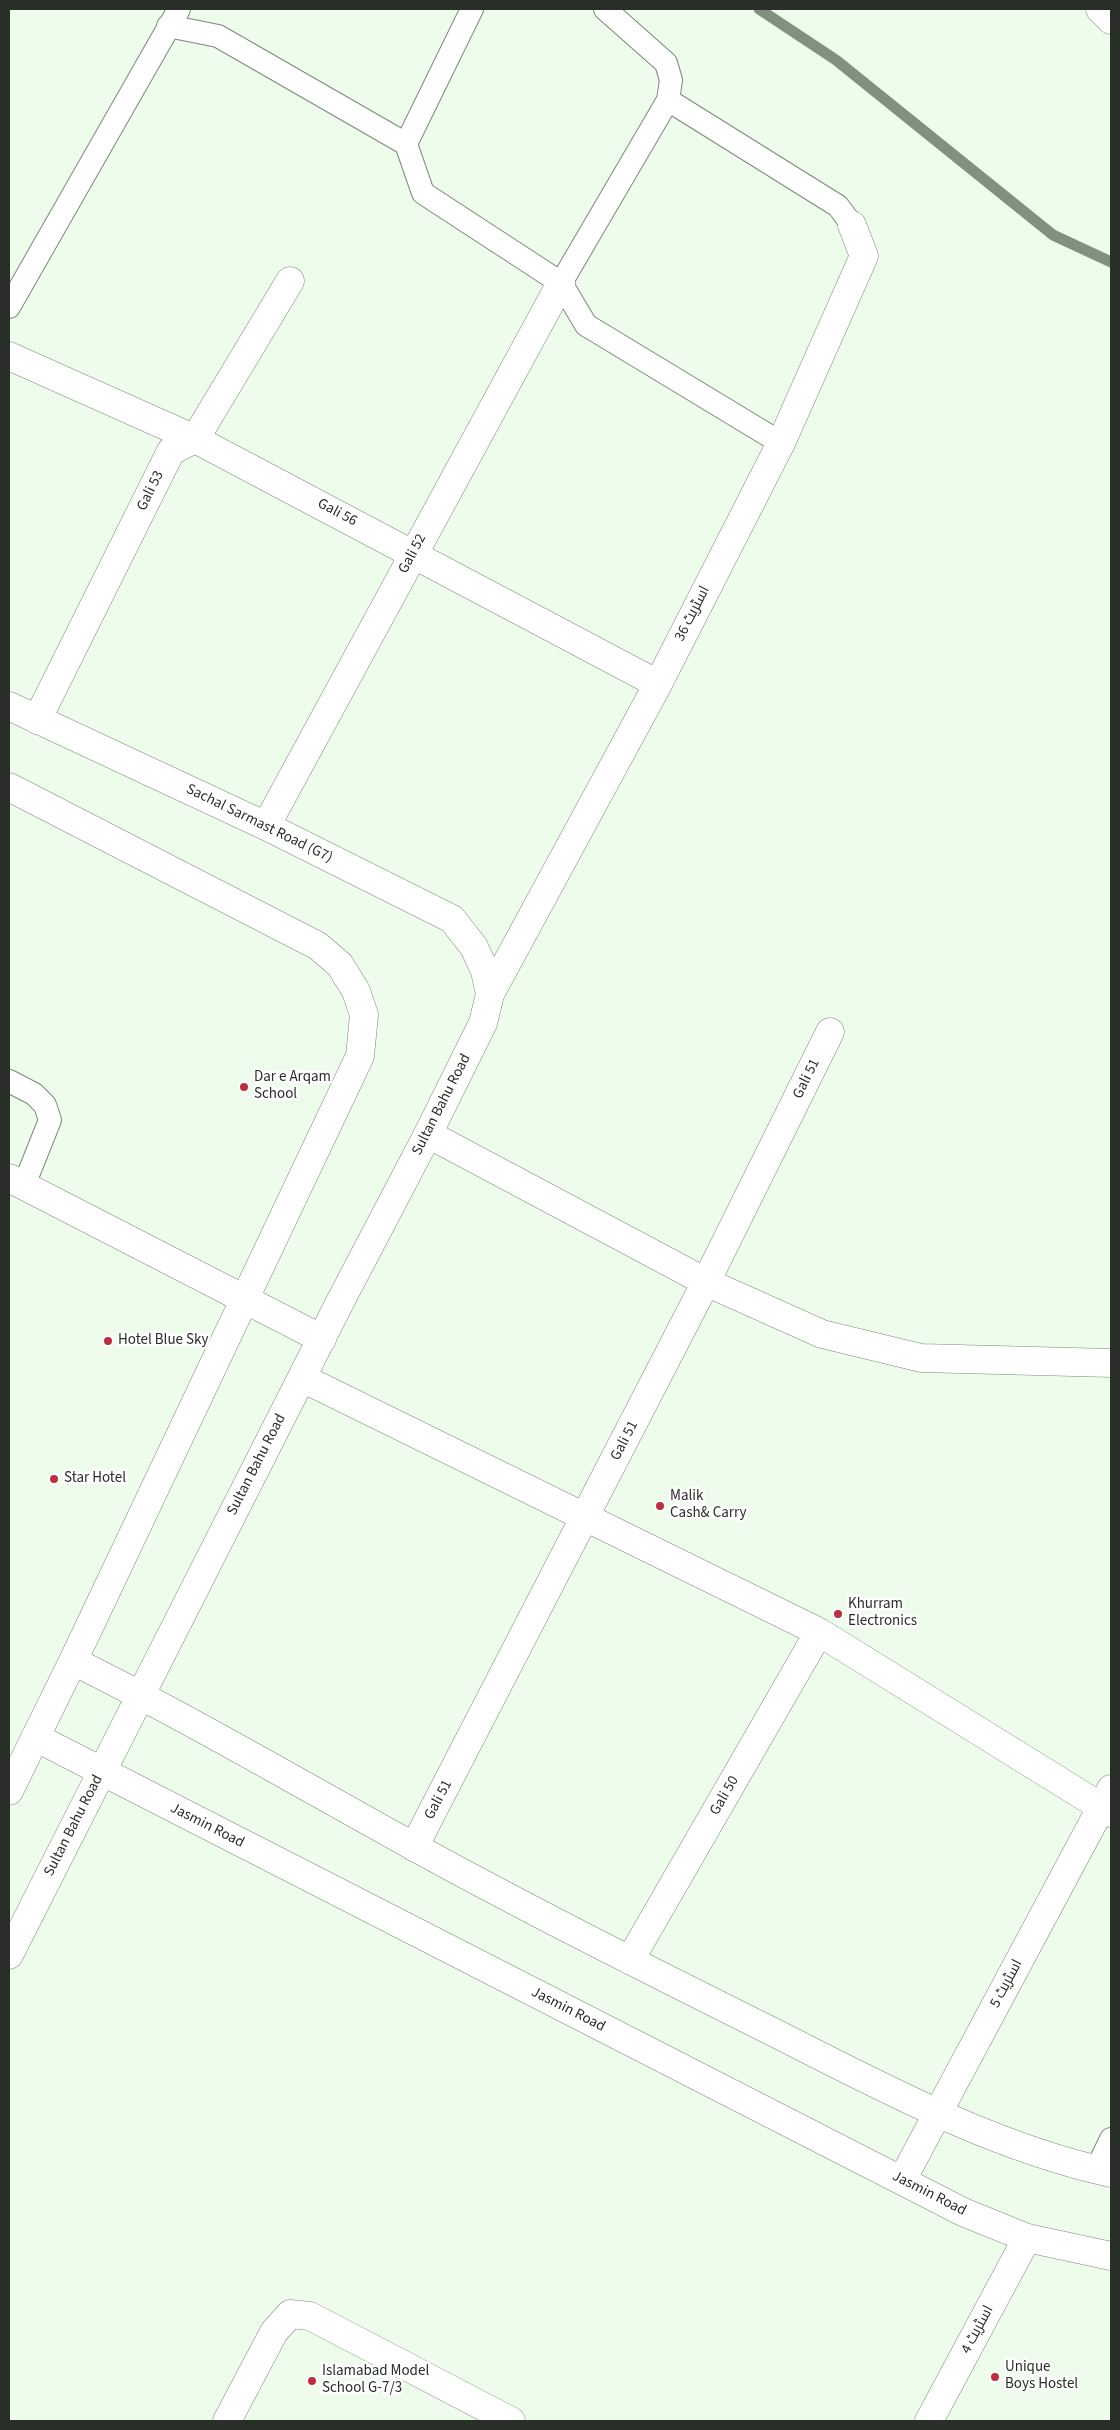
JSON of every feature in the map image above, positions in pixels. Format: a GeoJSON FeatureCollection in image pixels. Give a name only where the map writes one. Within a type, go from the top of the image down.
{"type":"FeatureCollection","features":[{"type":"Feature","properties":{"kind":"street"},"geometry":{"type":"LineString","coordinates":[[1100,9],[1111,20]]}},
{"type":"Feature","properties":{"kind":"street","name":"اسٹریٹ 36"},"geometry":{"type":"LineString","coordinates":[[487,982],[658,684],[781,443],[864,256],[852,225]]}},
{"type":"Feature","properties":{"kind":"street"},"geometry":{"type":"LineString","coordinates":[[194,439],[290,281]]}},
{"type":"Feature","properties":{"kind":"street","name":"Gali 52"},"geometry":{"type":"LineString","coordinates":[[266,826],[561,283]]}},
{"type":"Feature","properties":{"kind":"street","name":"Gali 56"},"geometry":{"type":"LineString","coordinates":[[9,356],[194,439],[414,553],[658,684]]}},
{"type":"Feature","properties":{"kind":"street","name":"Gali 53"},"geometry":{"type":"LineString","coordinates":[[37,720],[171,451],[194,439]]}},
{"type":"Feature","properties":{"kind":"street","name":"Sachal Sarmast Road (G7)"},"geometry":{"type":"LineString","coordinates":[[9,706],[266,826],[452,919],[474,947],[487,982]]}},
{"type":"Feature","properties":{"kind":"street"},"geometry":{"type":"LineString","coordinates":[[9,787],[318,946],[340,964],[356,991],[364,1015],[360,1056],[73,1661],[9,1791]]}},
{"type":"Feature","properties":{"kind":"street","name":"Sultan Bahu Road"},"geometry":{"type":"LineString","coordinates":[[9,1955],[483,1023],[487,982]]}},
{"type":"Feature","properties":{"kind":"street","name":"Gali 51"},"geometry":{"type":"LineString","coordinates":[[414,1847],[586,1519],[830,1032]]}},
{"type":"Feature","properties":{"kind":"street"},"geometry":{"type":"LineString","coordinates":[[428,1134],[706,1282],[822,1334],[921,1358],[1111,1363]]}},
{"type":"Feature","properties":{"kind":"street"},"geometry":{"type":"LineString","coordinates":[[16,1181],[322,1338]]}},
{"type":"Feature","properties":{"kind":"street"},"geometry":{"type":"LineString","coordinates":[[302,1378],[819,1632],[1108,1803]]}},
{"type":"Feature","properties":{"kind":"street","name":"Gali 50"},"geometry":{"type":"LineString","coordinates":[[630,1960],[819,1632]]}},
{"type":"Feature","properties":{"kind":"street"},"geometry":{"type":"LineString","coordinates":[[73,1661],[141,1694],[414,1847],[630,1960],[938,2114],[1044,2154],[1104,2171]]}},
{"type":"Feature","properties":{"kind":"street","name":"Jasmin Road"},"geometry":{"type":"LineString","coordinates":[[35,1737],[963,2212],[1027,2238],[1111,2256]]}},
{"type":"Feature","properties":{"kind":"street","name":"اسٹریٹ 5"},"geometry":{"type":"LineString","coordinates":[[902,2180],[1108,1803]]}},
{"type":"Feature","properties":{"kind":"street","name":"اسٹریٹ 4"},"geometry":{"type":"LineString","coordinates":[[929,2421],[1027,2238]]}},
{"type":"Feature","properties":{"kind":"street"},"geometry":{"type":"LineString","coordinates":[[227,2421],[274,2332],[290,2314],[310,2316],[512,2421]]}},
{"type":"Feature","properties":{"kind":"lane"},"geometry":{"type":"LineString","coordinates":[[406,144],[472,9]]}},
{"type":"Feature","properties":{"kind":"lane"},"geometry":{"type":"LineString","coordinates":[[561,283],[668,100],[671,80],[666,63],[606,9]]}},
{"type":"Feature","properties":{"kind":"lane"},"geometry":{"type":"LineString","coordinates":[[9,307],[174,17],[218,36],[406,144],[424,193],[561,283],[586,325],[781,443]]}},
{"type":"Feature","properties":{"kind":"lane"},"geometry":{"type":"LineString","coordinates":[[668,100],[838,206],[852,225]]}},
{"type":"Feature","properties":{"kind":"lane"},"geometry":{"type":"LineString","coordinates":[[9,1081],[34,1094],[45,1105],[50,1120],[16,1181]]}},
{"type":"Feature","properties":{"kind":"lane"},"geometry":{"type":"LineString","coordinates":[[1104,2171],[1111,2139]]}},
{"type":"Feature","properties":{"kind":"waterway"},"geometry":{"type":"LineString","coordinates":[[759,9],[836,60],[1053,235],[1111,262]]}},
{"type":"Feature","properties":{"kind":"place","name":"Dar e Arqam School"},"geometry":{"type":"Point","coordinates":[244,1087]}},
{"type":"Feature","properties":{"kind":"place","name":"Hotel Blue Sky"},"geometry":{"type":"Point","coordinates":[108,1341]}},
{"type":"Feature","properties":{"kind":"place","name":"Star Hotel"},"geometry":{"type":"Point","coordinates":[54,1479]}},
{"type":"Feature","properties":{"kind":"place","name":"Malik Cash& Carry"},"geometry":{"type":"Point","coordinates":[660,1506]}},
{"type":"Feature","properties":{"kind":"place","name":"Khurram Electronics"},"geometry":{"type":"Point","coordinates":[838,1614]}},
{"type":"Feature","properties":{"kind":"place","name":"Unique Boys Hostel"},"geometry":{"type":"Point","coordinates":[995,2377]}},
{"type":"Feature","properties":{"kind":"place","name":"Islamabad Model School G-7/3"},"geometry":{"type":"Point","coordinates":[312,2381]}}]}
